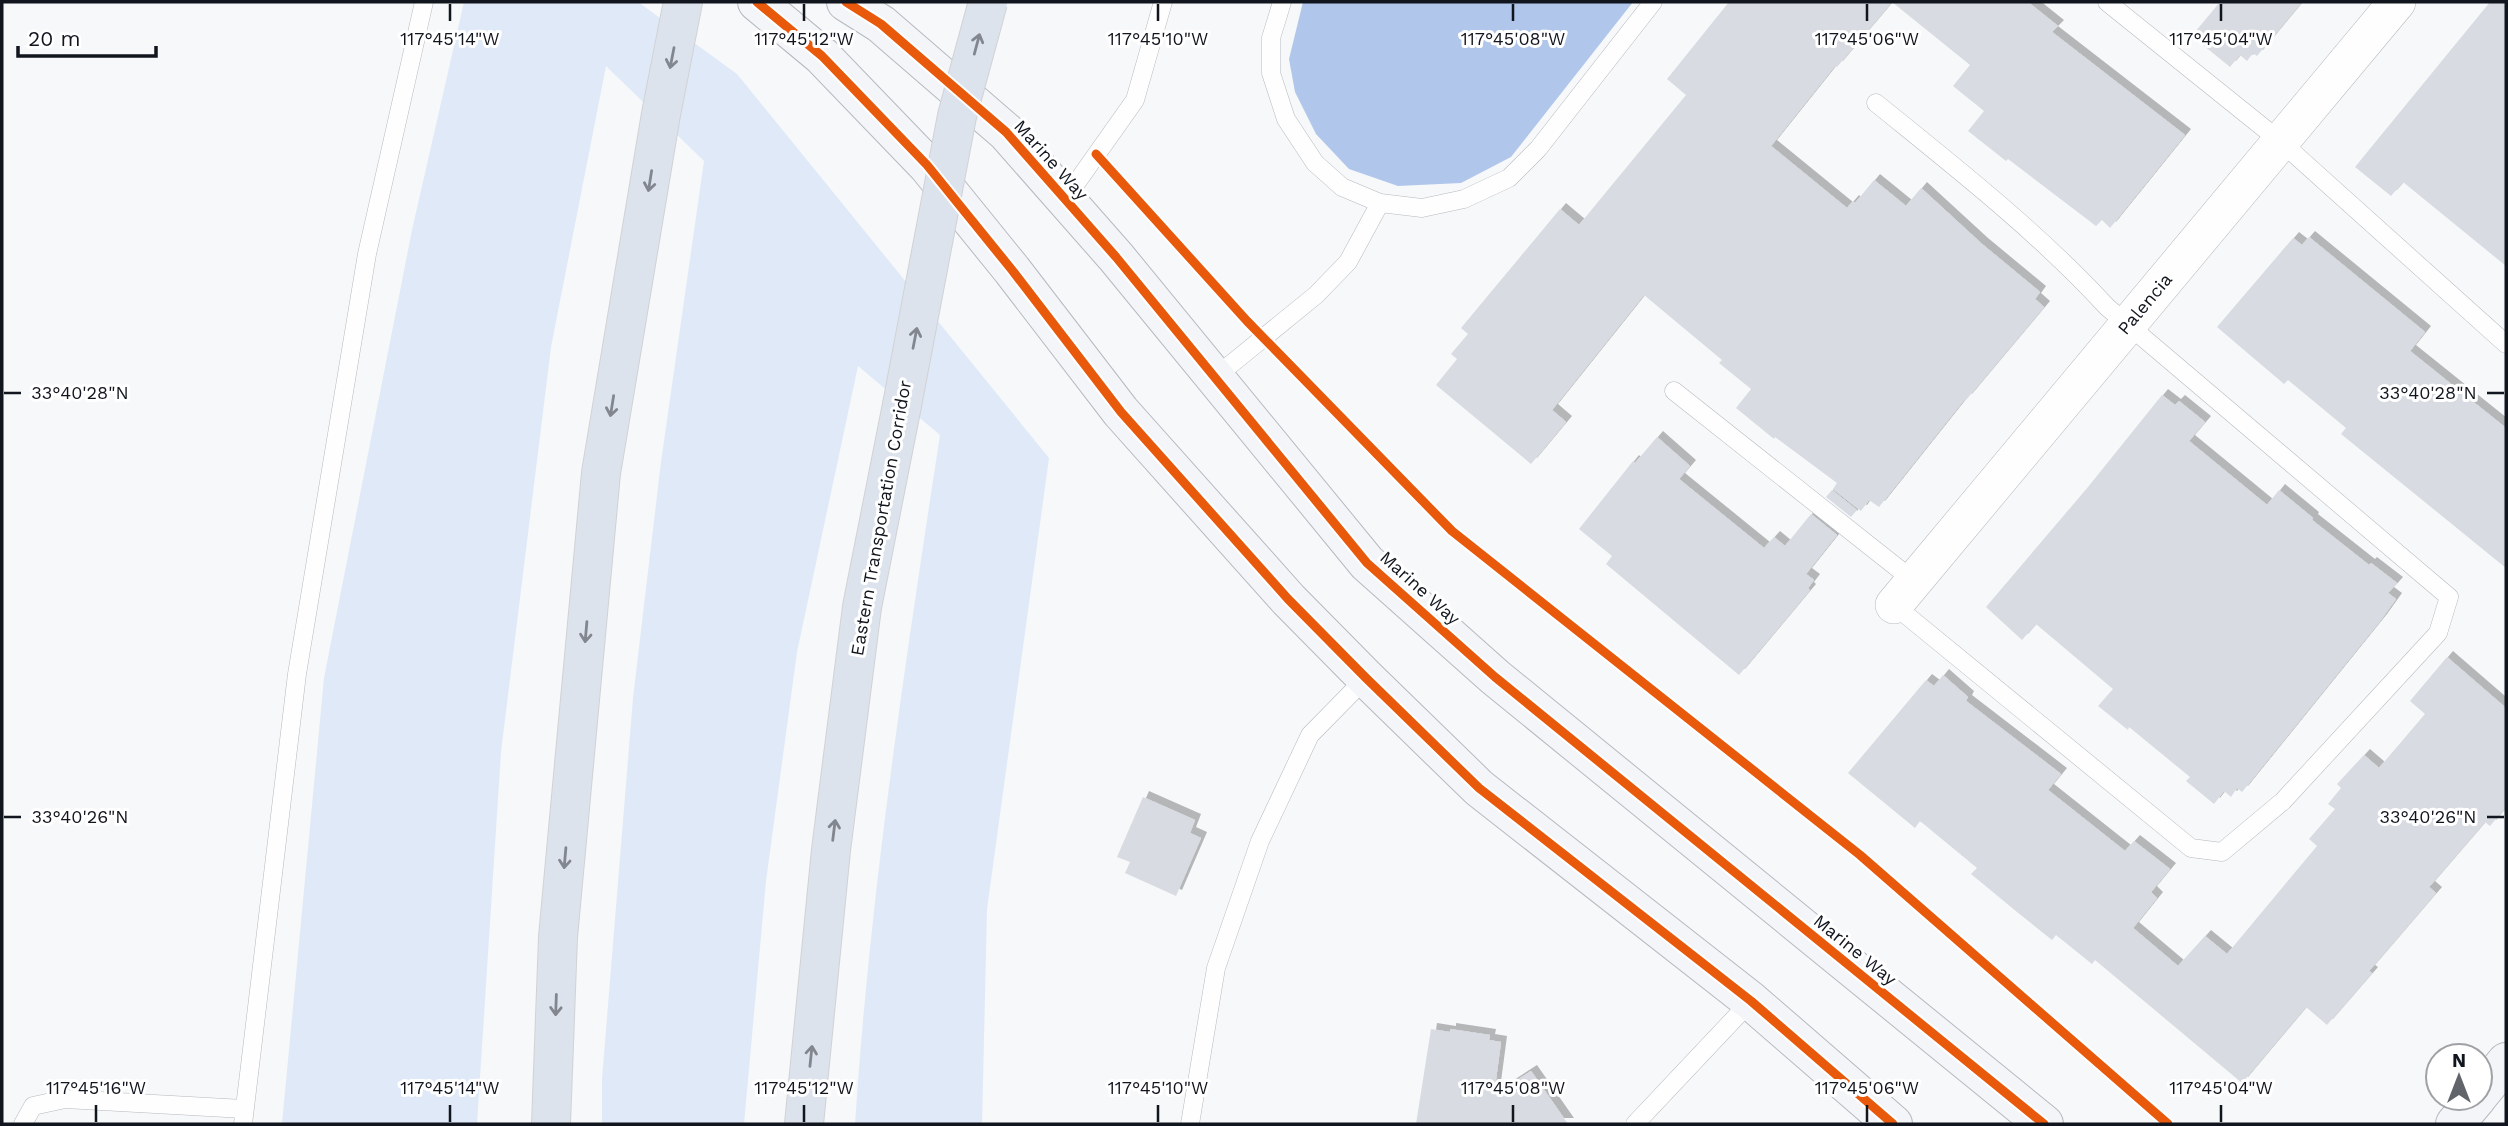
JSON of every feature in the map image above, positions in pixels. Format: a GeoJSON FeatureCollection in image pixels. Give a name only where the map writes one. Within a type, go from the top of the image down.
{"type":"FeatureCollection","features":[{"type":"Feature","properties":{"kind":"highway"},"geometry":{"type":"LineString","coordinates":[[551,1124],[558,937],[601,473],[661,114],[683,2]]}},
{"type":"Feature","properties":{"kind":"highway","name":"Eastern Transportation Corridor"},"geometry":{"type":"LineString","coordinates":[[804,1124],[831,850],[862,607],[957,116],[988,2]]}},
{"type":"Feature","properties":{"kind":"main road"},"geometry":{"type":"LineString","coordinates":[[757,2],[822,56],[927,165],[1121,412],[1288,599],[1366,678],[1479,788],[1751,1001],[1893,1124]]}},
{"type":"Feature","properties":{"kind":"main road","name":"Marine Way"},"geometry":{"type":"LineString","coordinates":[[846,2],[881,24],[1006,132],[1116,257],[1377,571],[1495,677],[2044,1124]]}},
{"type":"Feature","properties":{"kind":"main road"},"geometry":{"type":"LineString","coordinates":[[2494,1077],[2506,1062]]}},
{"type":"Feature","properties":{"kind":"street","name":"Palencia"},"geometry":{"type":"LineString","coordinates":[[1904,593],[2397,2]]}},
{"type":"Feature","properties":{"kind":"lane"},"geometry":{"type":"LineString","coordinates":[[23,1124],[33,1106],[65,1099],[243,1116],[299,660],[367,254],[424,2]]}},
{"type":"Feature","properties":{"kind":"lane"},"geometry":{"type":"LineString","coordinates":[[1065,199],[1135,100],[1163,2]]}},
{"type":"Feature","properties":{"kind":"lane"},"geometry":{"type":"LineString","coordinates":[[1282,2],[1271,38],[1270,73],[1286,119],[1315,163],[1342,187],[1380,202],[1422,208],[1464,200],[1509,178],[1538,149],[1653,2]]}},
{"type":"Feature","properties":{"kind":"lane"},"geometry":{"type":"LineString","coordinates":[[2107,2],[2280,141],[2506,344]]}},
{"type":"Feature","properties":{"kind":"lane"},"geometry":{"type":"LineString","coordinates":[[1674,391],[2191,848],[2222,852],[2283,801],[2438,633],[2449,597],[2128,325],[2003,206],[1876,103]]}},
{"type":"Feature","properties":{"kind":"lane"},"geometry":{"type":"LineString","coordinates":[[1214,378],[1316,295],[1348,262],[1380,202]]}},
{"type":"Feature","properties":{"kind":"lane"},"geometry":{"type":"LineString","coordinates":[[1190,1124],[1216,968],[1260,841],[1310,735],[1366,678]]}},
{"type":"Feature","properties":{"kind":"lane"},"geometry":{"type":"LineString","coordinates":[[1636,1124],[1751,1001]]}},
{"type":"Feature","properties":{"kind":"shaded area"},"geometry":{"type":"Polygon","coordinates":[[[464,2],[638,2],[737,74],[1049,458],[987,909],[982,1124],[855,1124],[879,865],[940,435],[858,366],[797,652],[766,881],[744,1124],[602,1124],[602,1079],[633,698],[661,462],[704,161],[606,66],[551,347],[501,752],[477,1124],[282,1124],[324,678],[412,230],[464,2]]]}},
{"type":"Feature","properties":{"kind":"water"},"geometry":{"type":"Polygon","coordinates":[[[1303,2],[1633,2],[1511,157],[1461,183],[1398,186],[1349,169],[1316,134],[1295,92],[1289,59],[1303,2]]]}},
{"type":"Feature","properties":{"kind":"building"},"geometry":{"type":"Polygon","coordinates":[[[1729,2],[1892,2],[1837,67],[1835,66],[1771,146],[1847,208],[1853,201],[1855,203],[1874,180],[1906,206],[1921,188],[2040,292],[2035,299],[2044,307],[1965,399],[1879,507],[1869,500],[1861,511],[1833,489],[1837,483],[1775,437],[1774,439],[1736,408],[1751,389],[1719,363],[1722,360],[1644,295],[1552,410],[1566,422],[1531,464],[1436,385],[1457,359],[1451,354],[1468,334],[1461,328],[1560,209],[1579,225],[1686,95],[1667,79],[1729,2]]]}},
{"type":"Feature","properties":{"kind":"building"},"geometry":{"type":"Polygon","coordinates":[[[1892,2],[2028,2],[2058,26],[2052,32],[2185,135],[2110,228],[2102,220],[2096,226],[1968,131],[1984,111],[1953,86],[1970,65],[1892,2]]]}},
{"type":"Feature","properties":{"kind":"building"},"geometry":{"type":"Polygon","coordinates":[[[2220,2],[2302,2],[2257,56],[2253,53],[2247,61],[2240,55],[2230,67],[2203,45],[2206,41],[2195,32],[2220,2]]]}},
{"type":"Feature","properties":{"kind":"building"},"geometry":{"type":"Polygon","coordinates":[[[2490,2],[2506,2],[2506,266],[2403,182],[2391,196],[2355,167],[2490,2]]]}},
{"type":"Feature","properties":{"kind":"building"},"geometry":{"type":"Polygon","coordinates":[[[2309,237],[2425,332],[2410,351],[2506,428],[2506,568],[2341,434],[2346,428],[2288,380],[2284,384],[2217,327],[2293,238],[2302,245],[2309,237]]]}},
{"type":"Feature","properties":{"kind":"building"},"geometry":{"type":"Polygon","coordinates":[[[2162,395],[2175,405],[2179,401],[2205,422],[2189,441],[2267,505],[2279,490],[2369,565],[2371,563],[2397,583],[2388,593],[2396,599],[2381,620],[2242,792],[2237,788],[2231,797],[2224,791],[2214,804],[2186,781],[2190,777],[2129,727],[2128,730],[2098,706],[2113,689],[2036,624],[2022,640],[1986,607],[2162,395]]]}},
{"type":"Feature","properties":{"kind":"building"},"geometry":{"type":"Polygon","coordinates":[[[1657,437],[1690,466],[1679,479],[1764,548],[1774,537],[1785,546],[1811,514],[1837,535],[1806,574],[1814,580],[1808,588],[1810,590],[1739,675],[1606,564],[1612,556],[1579,529],[1633,461],[1635,463],[1657,437]]]}},
{"type":"Feature","properties":{"kind":"building"},"geometry":{"type":"Polygon","coordinates":[[[1832,490],[1857,510],[1851,517],[1826,497],[1832,490]]]}},
{"type":"Feature","properties":{"kind":"building"},"geometry":{"type":"Polygon","coordinates":[[[2447,657],[2506,708],[2506,807],[2490,826],[2485,822],[2429,887],[2436,893],[2327,1025],[2306,1007],[2242,1083],[2095,960],[2092,964],[2056,935],[2052,940],[2017,912],[1971,874],[1977,868],[1920,821],[1915,828],[1848,773],[1926,680],[1934,686],[1943,675],[1968,697],[1966,701],[2061,774],[2048,790],[2125,851],[2134,841],[2170,869],[2151,892],[2157,898],[2133,928],[2178,966],[2205,936],[2227,954],[2317,846],[2309,839],[2335,809],[2328,804],[2341,788],[2337,784],[2364,755],[2379,768],[2425,714],[2410,701],[2447,657]]]}},
{"type":"Feature","properties":{"kind":"building"},"geometry":{"type":"Polygon","coordinates":[[[1143,797],[1195,820],[1190,833],[1201,838],[1176,896],[1125,873],[1130,862],[1117,857],[1143,797]]]}},
{"type":"Feature","properties":{"kind":"building"},"geometry":{"type":"Polygon","coordinates":[[[1431,1029],[1490,1035],[1489,1040],[1501,1042],[1494,1095],[1531,1071],[1568,1124],[1416,1124],[1431,1029]]]}},
{"type":"Feature","properties":{"kind":"cycle path"},"geometry":{"type":"LineString","coordinates":[[757,2],[822,56],[927,165],[1121,412],[1288,599],[1366,678],[1479,788],[1751,1001],[1893,1124]]}},
{"type":"Feature","properties":{"kind":"cycle path"},"geometry":{"type":"LineString","coordinates":[[846,2],[881,24],[1006,132],[1116,257],[1367,563],[1495,677],[2044,1124]]}},
{"type":"Feature","properties":{"kind":"cycle path"},"geometry":{"type":"LineString","coordinates":[[1096,154],[1247,321],[1452,531],[1860,855],[2168,1124]]}}]}
